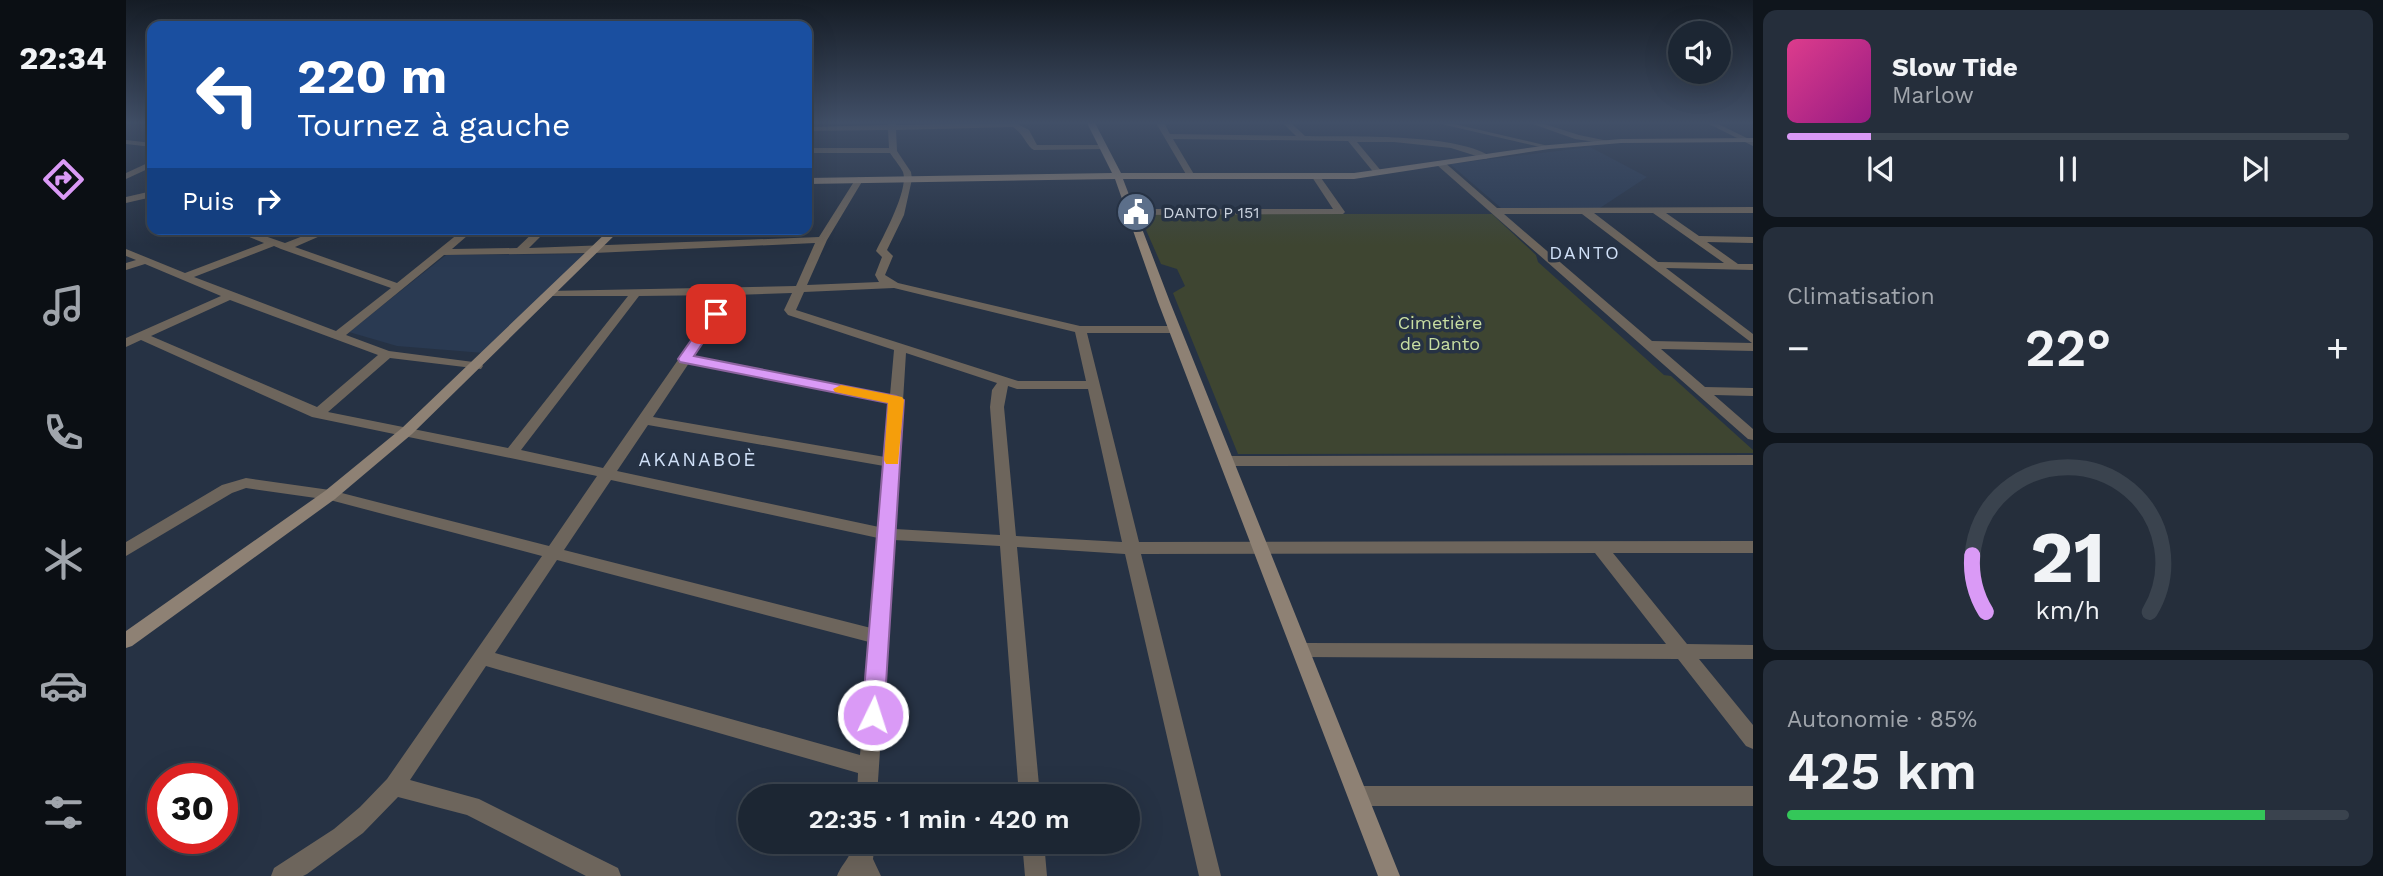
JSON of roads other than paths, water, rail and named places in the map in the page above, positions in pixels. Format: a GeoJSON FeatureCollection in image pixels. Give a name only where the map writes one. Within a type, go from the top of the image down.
{"type":"FeatureCollection","features":[{"type":"Feature","properties":{"kind":"street"},"geometry":{"type":"LineString","coordinates":[[902,164],[908,179],[899,215],[881,251],[888,256],[880,275],[881,279],[894,285],[1080,330],[1174,328]]}},
{"type":"Feature","properties":{"kind":"street"},"geometry":{"type":"LineString","coordinates":[[1112,164],[1389,876]]}},
{"type":"Feature","properties":{"kind":"street"},"geometry":{"type":"LineString","coordinates":[[1184,164],[1191,176]]}},
{"type":"Feature","properties":{"kind":"street"},"geometry":{"type":"LineString","coordinates":[[1371,164],[1378,172]]}},
{"type":"Feature","properties":{"kind":"street"},"geometry":{"type":"LineString","coordinates":[[812,181],[1118,176],[1354,176],[1434,164]]}},
{"type":"Feature","properties":{"kind":"street"},"geometry":{"type":"LineString","coordinates":[[1441,164],[1753,436]]}},
{"type":"Feature","properties":{"kind":"street"},"geometry":{"type":"LineString","coordinates":[[126,176],[147,166]]}},
{"type":"Feature","properties":{"kind":"street"},"geometry":{"type":"LineString","coordinates":[[1131,212],[1340,212],[1316,177]]}},
{"type":"Feature","properties":{"kind":"street"},"geometry":{"type":"LineString","coordinates":[[859,180],[822,240],[790,310],[793,314],[1027,387],[1092,385]]}},
{"type":"Feature","properties":{"kind":"street"},"geometry":{"type":"LineString","coordinates":[[126,200],[147,195]]}},
{"type":"Feature","properties":{"kind":"street"},"geometry":{"type":"LineString","coordinates":[[1655,210],[1736,267]]}},
{"type":"Feature","properties":{"kind":"street"},"geometry":{"type":"LineString","coordinates":[[1495,211],[1753,210]]}},
{"type":"Feature","properties":{"kind":"street"},"geometry":{"type":"LineString","coordinates":[[1585,211],[1753,340]]}},
{"type":"Feature","properties":{"kind":"street"},"geometry":{"type":"LineString","coordinates":[[251,235],[399,287]]}},
{"type":"Feature","properties":{"kind":"street"},"geometry":{"type":"LineString","coordinates":[[285,247],[316,235]]}},
{"type":"Feature","properties":{"kind":"street"},"geometry":{"type":"LineString","coordinates":[[339,335],[463,235]]}},
{"type":"Feature","properties":{"kind":"street"},"geometry":{"type":"LineString","coordinates":[[520,251],[537,235]]}},
{"type":"Feature","properties":{"kind":"street"},"geometry":{"type":"LineString","coordinates":[[126,641],[330,495],[407,431],[610,235]]}},
{"type":"Feature","properties":{"kind":"street"},"geometry":{"type":"LineString","coordinates":[[1696,239],[1753,240]]}},
{"type":"Feature","properties":{"kind":"street"},"geometry":{"type":"LineString","coordinates":[[443,252],[594,250],[822,240]]}},
{"type":"Feature","properties":{"kind":"street"},"geometry":{"type":"LineString","coordinates":[[187,276],[273,243]]}},
{"type":"Feature","properties":{"kind":"street"},"geometry":{"type":"LineString","coordinates":[[126,252],[230,296],[387,354],[477,366]]}},
{"type":"Feature","properties":{"kind":"street"},"geometry":{"type":"LineString","coordinates":[[126,267],[146,260]]}},
{"type":"Feature","properties":{"kind":"street"},"geometry":{"type":"LineString","coordinates":[[1656,265],[1753,267]]}},
{"type":"Feature","properties":{"kind":"street"},"geometry":{"type":"LineString","coordinates":[[552,292],[635,294],[894,285]]}},
{"type":"Feature","properties":{"kind":"street"},"geometry":{"type":"LineString","coordinates":[[282,876],[337,843],[360,824],[394,786],[731,292]]}},
{"type":"Feature","properties":{"kind":"street"},"geometry":{"type":"LineString","coordinates":[[511,453],[635,294]]}},
{"type":"Feature","properties":{"kind":"street"},"geometry":{"type":"LineString","coordinates":[[126,342],[230,296]]}},
{"type":"Feature","properties":{"kind":"street"},"geometry":{"type":"LineString","coordinates":[[1080,330],[1210,876]]}},
{"type":"Feature","properties":{"kind":"street"},"geometry":{"type":"LineString","coordinates":[[141,336],[317,414],[886,534],[1130,548],[1753,547]]}},
{"type":"Feature","properties":{"kind":"street"},"geometry":{"type":"LineString","coordinates":[[1648,345],[1753,347]]}},
{"type":"Feature","properties":{"kind":"street"},"geometry":{"type":"LineString","coordinates":[[868,784],[900,349]]}},
{"type":"Feature","properties":{"kind":"street"},"geometry":{"type":"LineString","coordinates":[[317,414],[387,354]]}},
{"type":"Feature","properties":{"kind":"street"},"geometry":{"type":"LineString","coordinates":[[685,359],[896,400]]}},
{"type":"Feature","properties":{"kind":"street"},"geometry":{"type":"LineString","coordinates":[[1005,381],[997,398],[1028,784]]}},
{"type":"Feature","properties":{"kind":"street"},"geometry":{"type":"LineString","coordinates":[[1701,391],[1753,392]]}},
{"type":"Feature","properties":{"kind":"street"},"geometry":{"type":"LineString","coordinates":[[644,420],[892,463]]}},
{"type":"Feature","properties":{"kind":"street"},"geometry":{"type":"LineString","coordinates":[[1227,461],[1753,460]]}},
{"type":"Feature","properties":{"kind":"street"},"geometry":{"type":"LineString","coordinates":[[128,547],[240,484],[330,495],[879,637]]}},
{"type":"Feature","properties":{"kind":"street"},"geometry":{"type":"LineString","coordinates":[[1599,547],[1753,740]]}},
{"type":"Feature","properties":{"kind":"street"},"geometry":{"type":"LineString","coordinates":[[1301,650],[1753,652]]}},
{"type":"Feature","properties":{"kind":"street"},"geometry":{"type":"LineString","coordinates":[[482,657],[869,767]]}},
{"type":"Feature","properties":{"kind":"street"},"geometry":{"type":"LineString","coordinates":[[394,786],[471,806],[610,876]]}},
{"type":"Feature","properties":{"kind":"street"},"geometry":{"type":"LineString","coordinates":[[1359,796],[1753,796]]}},
{"type":"Feature","properties":{"kind":"street"},"geometry":{"type":"LineString","coordinates":[[1034,854],[1036,876]]}},
{"type":"Feature","properties":{"kind":"place","name":"DANTO P 151"},"geometry":{"type":"Point","coordinates":[1136,212]}},
{"type":"Feature","properties":{"kind":"district","name":"DANTO"},"geometry":{"type":"Point","coordinates":[1585,252]}},
{"type":"Feature","properties":{"kind":"district","name":"AKANABOÈ"},"geometry":{"type":"Point","coordinates":[698,459]}},
{"type":"Feature","properties":{"kind":"park label","name":"Cimetière de Danto"},"geometry":{"type":"Point","coordinates":[1440,332]}}]}
